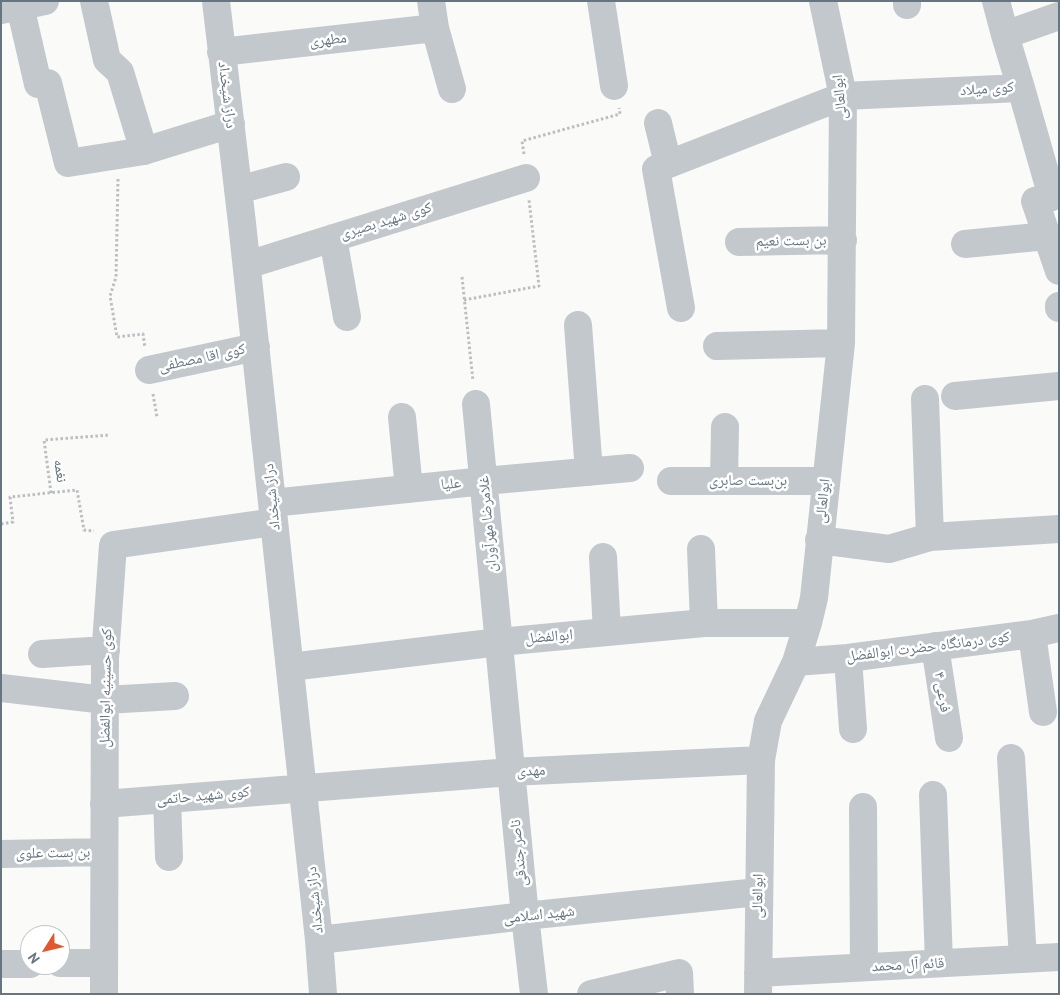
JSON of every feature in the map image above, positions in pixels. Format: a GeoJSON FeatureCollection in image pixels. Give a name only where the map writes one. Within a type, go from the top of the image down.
{"type":"FeatureCollection","features":[{"type":"Feature","properties":{"kind":"street"},"geometry":{"type":"LineString","coordinates":[[94,1],[107,60],[120,72],[144,151]]}},
{"type":"Feature","properties":{"kind":"street","name":"دراز شیخداد"},"geometry":{"type":"LineString","coordinates":[[216,1],[256,347],[319,940],[323,994]]}},
{"type":"Feature","properties":{"kind":"street"},"geometry":{"type":"LineString","coordinates":[[431,1],[452,89]]}},
{"type":"Feature","properties":{"kind":"street"},"geometry":{"type":"LineString","coordinates":[[601,1],[614,86]]}},
{"type":"Feature","properties":{"kind":"street","name":"ابوالعالی"},"geometry":{"type":"LineString","coordinates":[[758,983],[760,760],[768,721],[796,662],[814,598],[841,343],[843,96],[823,1]]}},
{"type":"Feature","properties":{"kind":"street","name":"کوی میلاد"},"geometry":{"type":"LineString","coordinates":[[668,164],[843,96],[1021,88],[1004,35],[996,1]]}},
{"type":"Feature","properties":{"kind":"street"},"geometry":{"type":"LineString","coordinates":[[22,6],[38,84],[48,83],[68,163],[144,151],[231,124]]}},
{"type":"Feature","properties":{"kind":"street"},"geometry":{"type":"LineString","coordinates":[[1004,35],[1059,16]]}},
{"type":"Feature","properties":{"kind":"street","name":"مطهری"},"geometry":{"type":"LineString","coordinates":[[222,52],[436,28]]}},
{"type":"Feature","properties":{"kind":"street"},"geometry":{"type":"LineString","coordinates":[[1021,88],[1052,198],[1035,201],[1059,271]]}},
{"type":"Feature","properties":{"kind":"street"},"geometry":{"type":"LineString","coordinates":[[658,123],[668,164],[656,169],[681,308]]}},
{"type":"Feature","properties":{"kind":"street"},"geometry":{"type":"LineString","coordinates":[[238,190],[286,177]]}},
{"type":"Feature","properties":{"kind":"street","name":"کوی شهید بصیری"},"geometry":{"type":"LineString","coordinates":[[247,265],[526,178]]}},
{"type":"Feature","properties":{"kind":"street"},"geometry":{"type":"LineString","coordinates":[[965,244],[1047,236]]}},
{"type":"Feature","properties":{"kind":"street"},"geometry":{"type":"LineString","coordinates":[[333,238],[347,317]]}},
{"type":"Feature","properties":{"kind":"street","name":"بن بست نعیم"},"geometry":{"type":"LineString","coordinates":[[738,242],[843,240]]}},
{"type":"Feature","properties":{"kind":"street"},"geometry":{"type":"LineString","coordinates":[[578,325],[589,472]]}},
{"type":"Feature","properties":{"kind":"street"},"geometry":{"type":"LineString","coordinates":[[717,346],[841,343]]}},
{"type":"Feature","properties":{"kind":"street","name":"کوی اقا مصطفی"},"geometry":{"type":"LineString","coordinates":[[149,370],[256,347]]}},
{"type":"Feature","properties":{"kind":"street"},"geometry":{"type":"LineString","coordinates":[[955,396],[1059,386]]}},
{"type":"Feature","properties":{"kind":"street"},"geometry":{"type":"LineString","coordinates":[[925,398],[930,538]]}},
{"type":"Feature","properties":{"kind":"street","name":"غلامرضا مهرآوران"},"geometry":{"type":"LineString","coordinates":[[476,404],[511,772]]}},
{"type":"Feature","properties":{"kind":"street"},"geometry":{"type":"LineString","coordinates":[[402,417],[409,489]]}},
{"type":"Feature","properties":{"kind":"street"},"geometry":{"type":"LineString","coordinates":[[724,481],[725,427]]}},
{"type":"Feature","properties":{"kind":"street","name":"علیا"},"geometry":{"type":"LineString","coordinates":[[273,513],[409,489],[630,468]]}},
{"type":"Feature","properties":{"kind":"street","name":"بن‌بست صابری"},"geometry":{"type":"LineString","coordinates":[[671,481],[825,481]]}},
{"type":"Feature","properties":{"kind":"street"},"geometry":{"type":"LineString","coordinates":[[113,545],[273,513]]}},
{"type":"Feature","properties":{"kind":"street"},"geometry":{"type":"LineString","coordinates":[[819,540],[889,549],[930,538],[1059,529]]}},
{"type":"Feature","properties":{"kind":"street","name":"کوی حسینیه ابوالفضل"},"geometry":{"type":"LineString","coordinates":[[104,994],[102,963],[106,650],[113,545]]}},
{"type":"Feature","properties":{"kind":"street"},"geometry":{"type":"LineString","coordinates":[[701,549],[704,623]]}},
{"type":"Feature","properties":{"kind":"street"},"geometry":{"type":"LineString","coordinates":[[603,557],[607,632]]}},
{"type":"Feature","properties":{"kind":"street","name":"ابوالفضل"},"geometry":{"type":"LineString","coordinates":[[290,667],[499,642],[704,623],[808,623]]}},
{"type":"Feature","properties":{"kind":"street","name":"کوی درمانگاه حضرت ابوالفضل"},"geometry":{"type":"LineString","coordinates":[[796,662],[848,658],[1032,634],[1059,628]]}},
{"type":"Feature","properties":{"kind":"street"},"geometry":{"type":"LineString","coordinates":[[1032,634],[1043,712]]}},
{"type":"Feature","properties":{"kind":"street","name":"فرعی ۴"},"geometry":{"type":"LineString","coordinates":[[934,646],[949,738]]}},
{"type":"Feature","properties":{"kind":"street"},"geometry":{"type":"LineString","coordinates":[[42,654],[106,650]]}},
{"type":"Feature","properties":{"kind":"street"},"geometry":{"type":"LineString","coordinates":[[848,658],[853,729]]}},
{"type":"Feature","properties":{"kind":"street"},"geometry":{"type":"LineString","coordinates":[[1,688],[105,700],[175,696]]}},
{"type":"Feature","properties":{"kind":"street"},"geometry":{"type":"LineString","coordinates":[[1011,758],[1023,959]]}},
{"type":"Feature","properties":{"kind":"street","name":"مهدی"},"geometry":{"type":"LineString","coordinates":[[303,788],[511,772],[760,760]]}},
{"type":"Feature","properties":{"kind":"street","name":"ناصر جندقی"},"geometry":{"type":"LineString","coordinates":[[511,772],[534,994]]}},
{"type":"Feature","properties":{"kind":"street","name":"کوی شهید حاتمی"},"geometry":{"type":"LineString","coordinates":[[104,804],[303,788]]}},
{"type":"Feature","properties":{"kind":"street"},"geometry":{"type":"LineString","coordinates":[[933,795],[939,963]]}},
{"type":"Feature","properties":{"kind":"street"},"geometry":{"type":"LineString","coordinates":[[167,799],[169,857]]}},
{"type":"Feature","properties":{"kind":"street"},"geometry":{"type":"LineString","coordinates":[[863,807],[864,967]]}},
{"type":"Feature","properties":{"kind":"street","name":"بن بست علوی"},"geometry":{"type":"LineString","coordinates":[[1,854],[104,852]]}},
{"type":"Feature","properties":{"kind":"street","name":"شهید اسلامی"},"geometry":{"type":"LineString","coordinates":[[319,940],[758,892]]}},
{"type":"Feature","properties":{"kind":"street","name":"قائم آل محمد"},"geometry":{"type":"LineString","coordinates":[[758,983],[864,967],[1059,957]]}},
{"type":"Feature","properties":{"kind":"street"},"geometry":{"type":"LineString","coordinates":[[70,963],[102,963]]}},
{"type":"Feature","properties":{"kind":"street"},"geometry":{"type":"LineString","coordinates":[[1,964],[20,964]]}},
{"type":"Feature","properties":{"kind":"street"},"geometry":{"type":"LineString","coordinates":[[591,994],[679,973],[680,994]]}},
{"type":"Feature","properties":{"kind":"path"},"geometry":{"type":"LineString","coordinates":[[118,156],[116,277],[110,296],[117,337],[143,334],[157,417]]}},
{"type":"Feature","properties":{"kind":"path"},"geometry":{"type":"LineString","coordinates":[[462,277],[476,404]]}},
{"type":"Feature","properties":{"kind":"path","name":"نغمه"},"geometry":{"type":"LineString","coordinates":[[1,524],[13,522],[10,497],[51,494],[44,440],[110,435]]}},
{"type":"Feature","properties":{"kind":"path"},"geometry":{"type":"LineString","coordinates":[[51,494],[77,490],[84,530],[109,533],[113,545]]}}]}
